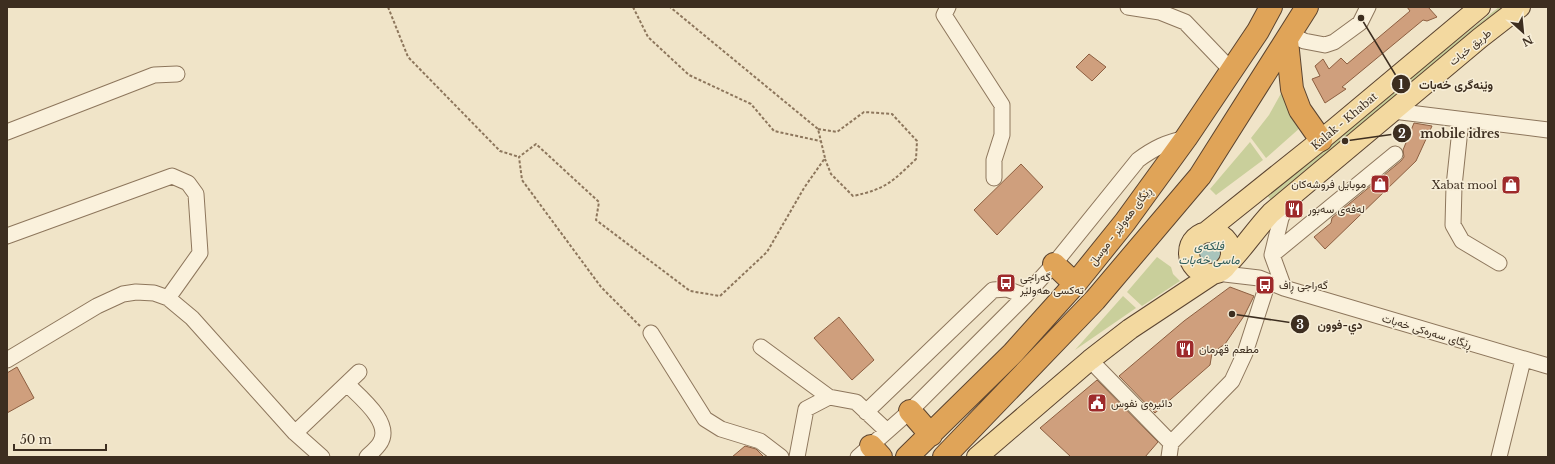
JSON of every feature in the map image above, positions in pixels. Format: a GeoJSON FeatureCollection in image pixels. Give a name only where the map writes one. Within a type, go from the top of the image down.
{"type":"FeatureCollection","features":[{"type":"Feature","properties":{"kind":"highway","name":"ڕێگای هەولێر - موسڵ"},"geometry":{"type":"LineString","coordinates":[[907,457],[1013,353],[1076,284],[1126,222],[1258,31],[1271,7]]}},
{"type":"Feature","properties":{"kind":"highway"},"geometry":{"type":"LineString","coordinates":[[950,455],[1095,300],[1200,176],[1289,38],[1307,7]]}},
{"type":"Feature","properties":{"kind":"highway"},"geometry":{"type":"LineString","coordinates":[[1289,38],[1292,89],[1300,110],[1322,140]]}},
{"type":"Feature","properties":{"kind":"highway"},"geometry":{"type":"LineString","coordinates":[[1180,145],[1200,176]]}},
{"type":"Feature","properties":{"kind":"highway"},"geometry":{"type":"LineString","coordinates":[[1054,264],[1076,284]]}},
{"type":"Feature","properties":{"kind":"highway"},"geometry":{"type":"LineString","coordinates":[[910,411],[931,435]]}},
{"type":"Feature","properties":{"kind":"main road","name":"Kalak - Khabat"},"geometry":{"type":"LineString","coordinates":[[1206,232],[1322,140],[1480,7]]}},
{"type":"Feature","properties":{"kind":"main road","name":"طريق خبات"},"geometry":{"type":"LineString","coordinates":[[977,457],[1090,360],[1130,329],[1219,271],[1239,253],[1255,229],[1291,196],[1520,7]]}},
{"type":"Feature","properties":{"kind":"main road"},"geometry":{"type":"LineString","coordinates":[[1201,233],[1218,233],[1226,239],[1231,255],[1219,271],[1208,274],[1197,270],[1193,266],[1188,256],[1192,240],[1201,233]]}},
{"type":"Feature","properties":{"kind":"street"},"geometry":{"type":"LineString","coordinates":[[948,7],[944,15],[1002,105],[1002,135],[994,160],[994,178]]}},
{"type":"Feature","properties":{"kind":"street"},"geometry":{"type":"LineString","coordinates":[[1128,7],[1160,12],[1185,22],[1231,70]]}},
{"type":"Feature","properties":{"kind":"street"},"geometry":{"type":"LineString","coordinates":[[1289,38],[1326,45],[1334,42],[1360,23],[1368,7]]}},
{"type":"Feature","properties":{"kind":"street"},"geometry":{"type":"LineString","coordinates":[[7,132],[154,75],[177,74]]}},
{"type":"Feature","properties":{"kind":"street"},"geometry":{"type":"LineString","coordinates":[[1393,111],[1548,130]]}},
{"type":"Feature","properties":{"kind":"street"},"geometry":{"type":"LineString","coordinates":[[1461,120],[1454,186],[1454,225],[1462,241],[1499,263]]}},
{"type":"Feature","properties":{"kind":"street"},"geometry":{"type":"LineString","coordinates":[[870,453],[887,431],[910,411],[1025,296],[1054,264],[1138,160],[1152,149],[1169,142],[1180,145]]}},
{"type":"Feature","properties":{"kind":"street"},"geometry":{"type":"LineString","coordinates":[[1272,255],[1395,154]]}},
{"type":"Feature","properties":{"kind":"street"},"geometry":{"type":"LineString","coordinates":[[7,236],[172,176],[188,183],[196,194],[200,253],[168,298]]}},
{"type":"Feature","properties":{"kind":"street"},"geometry":{"type":"LineString","coordinates":[[1284,288],[1272,255],[1281,218],[1291,196]]}},
{"type":"Feature","properties":{"kind":"street","name":"ڕێگای سەرەکی خەبات"},"geometry":{"type":"LineString","coordinates":[[1219,271],[1259,278],[1284,288],[1523,360],[1548,366]]}},
{"type":"Feature","properties":{"kind":"street"},"geometry":{"type":"LineString","coordinates":[[1090,360],[1170,450],[1232,381],[1245,353],[1268,282]]}},
{"type":"Feature","properties":{"kind":"street"},"geometry":{"type":"LineString","coordinates":[[866,412],[993,290],[1008,289],[1025,296]]}},
{"type":"Feature","properties":{"kind":"street"},"geometry":{"type":"LineString","coordinates":[[7,360],[97,306],[122,294],[154,293],[168,298],[192,318],[295,434],[322,457]]}},
{"type":"Feature","properties":{"kind":"street"},"geometry":{"type":"LineString","coordinates":[[651,333],[705,419],[721,429],[760,441],[781,457]]}},
{"type":"Feature","properties":{"kind":"street"},"geometry":{"type":"LineString","coordinates":[[761,347],[829,397],[856,402],[887,431]]}},
{"type":"Feature","properties":{"kind":"street"},"geometry":{"type":"LineString","coordinates":[[1499,457],[1523,360]]}},
{"type":"Feature","properties":{"kind":"street"},"geometry":{"type":"LineString","coordinates":[[295,434],[359,372]]}},
{"type":"Feature","properties":{"kind":"street"},"geometry":{"type":"LineString","coordinates":[[347,384],[378,416],[383,431],[380,443],[367,457]]}},
{"type":"Feature","properties":{"kind":"street"},"geometry":{"type":"LineString","coordinates":[[796,457],[806,409],[829,397]]}},
{"type":"Feature","properties":{"kind":"path"},"geometry":{"type":"LineString","coordinates":[[388,7],[408,57],[500,151],[519,157]]}},
{"type":"Feature","properties":{"kind":"path"},"geometry":{"type":"LineString","coordinates":[[633,7],[648,36],[689,75],[751,104],[774,131],[820,141]]}},
{"type":"Feature","properties":{"kind":"path"},"geometry":{"type":"LineString","coordinates":[[670,7],[818,129],[837,132],[864,112],[892,114],[917,141],[916,159],[894,180],[876,192],[853,196],[831,174],[820,141],[818,129]]}},
{"type":"Feature","properties":{"kind":"path"},"geometry":{"type":"LineString","coordinates":[[519,157],[536,144],[599,202],[596,220],[690,291],[720,296],[767,252],[804,188],[825,158]]}},
{"type":"Feature","properties":{"kind":"path"},"geometry":{"type":"LineString","coordinates":[[519,157],[522,180],[601,287],[640,326],[652,318],[651,333]]}},
{"type":"Feature","properties":{"kind":"green space"},"geometry":{"type":"Polygon","coordinates":[[[1499,7],[1509,7],[1271,200],[1265,193],[1499,7]]]}},
{"type":"Feature","properties":{"kind":"green space"},"geometry":{"type":"Polygon","coordinates":[[[1284,88],[1301,127],[1266,158],[1251,138],[1269,115],[1284,88]]]}},
{"type":"Feature","properties":{"kind":"green space"},"geometry":{"type":"Polygon","coordinates":[[[1250,142],[1263,160],[1216,195],[1210,189],[1250,142]]]}},
{"type":"Feature","properties":{"kind":"green space"},"geometry":{"type":"Polygon","coordinates":[[[1157,257],[1171,267],[1173,274],[1180,281],[1142,306],[1127,292],[1157,257]]]}},
{"type":"Feature","properties":{"kind":"green space"},"geometry":{"type":"Polygon","coordinates":[[[1123,296],[1136,308],[1075,350],[1123,296]]]}},
{"type":"Feature","properties":{"kind":"water","name":"فلکەی ماسی خەبات"},"geometry":{"type":"Polygon","coordinates":[[[1206,236],[1212,236],[1222,243],[1225,252],[1224,258],[1218,265],[1212,268],[1206,268],[1196,261],[1193,255],[1193,249],[1200,239],[1206,236]]]}},
{"type":"Feature","properties":{"kind":"building"},"geometry":{"type":"Polygon","coordinates":[[[1407,7],[1428,7],[1437,17],[1427,21],[1423,20],[1342,87],[1346,89],[1325,103],[1312,79],[1320,76],[1315,66],[1323,59],[1329,69],[1341,58],[1347,64],[1410,11],[1407,7]]]}},
{"type":"Feature","properties":{"kind":"building"},"geometry":{"type":"Polygon","coordinates":[[[1089,54],[1106,67],[1092,81],[1076,67],[1089,54]]]}},
{"type":"Feature","properties":{"kind":"building","name":"موبایل فروشەکان"},"geometry":{"type":"Polygon","coordinates":[[[1414,123],[1432,126],[1416,161],[1325,249],[1314,237],[1331,223],[1332,218],[1401,161],[1404,157],[1403,150],[1414,123]]]}},
{"type":"Feature","properties":{"kind":"building"},"geometry":{"type":"Polygon","coordinates":[[[1021,164],[1043,187],[997,235],[974,210],[1021,164]]]}},
{"type":"Feature","properties":{"kind":"building","name":"مطعم قهرمان"},"geometry":{"type":"Polygon","coordinates":[[[1230,287],[1254,296],[1244,316],[1225,344],[1212,353],[1210,365],[1155,413],[1119,376],[1184,321],[1230,287]]]}},
{"type":"Feature","properties":{"kind":"building"},"geometry":{"type":"Polygon","coordinates":[[[839,317],[874,360],[852,380],[814,338],[839,317]]]}},
{"type":"Feature","properties":{"kind":"building"},"geometry":{"type":"Polygon","coordinates":[[[17,367],[34,398],[7,413],[7,373],[17,367]]]}},
{"type":"Feature","properties":{"kind":"building","name":"دائیرەی نفوس"},"geometry":{"type":"Polygon","coordinates":[[[1097,380],[1158,442],[1145,457],[1071,457],[1040,428],[1097,380]]]}},
{"type":"Feature","properties":{"kind":"building"},"geometry":{"type":"Polygon","coordinates":[[[745,446],[756,449],[764,457],[732,457],[745,446]]]}},
{"type":"Feature","properties":{"kind":"place","name":"وێنەگری خەبات"},"geometry":{"type":"Point","coordinates":[1361,18]}},
{"type":"Feature","properties":{"kind":"place","name":"mobile idres"},"geometry":{"type":"Point","coordinates":[1345,141]}},
{"type":"Feature","properties":{"kind":"place","name":"موبایل فروشەکان"},"geometry":{"type":"Point","coordinates":[1380,184]}},
{"type":"Feature","properties":{"kind":"place","name":"Xabat mool"},"geometry":{"type":"Point","coordinates":[1511,185]}},
{"type":"Feature","properties":{"kind":"place","name":"لەفەی سەبور"},"geometry":{"type":"Point","coordinates":[1294,209]}},
{"type":"Feature","properties":{"kind":"place","name":"گەراجی تەکسی هەولێر"},"geometry":{"type":"Point","coordinates":[1006,283]}},
{"type":"Feature","properties":{"kind":"place","name":"گەراجی ڕاف"},"geometry":{"type":"Point","coordinates":[1265,285]}},
{"type":"Feature","properties":{"kind":"place","name":"دي-فوون"},"geometry":{"type":"Point","coordinates":[1232,314]}},
{"type":"Feature","properties":{"kind":"place","name":"مطعم قهرمان"},"geometry":{"type":"Point","coordinates":[1185,349]}},
{"type":"Feature","properties":{"kind":"place","name":"دائیرەی نفوس"},"geometry":{"type":"Point","coordinates":[1097,403]}}]}
